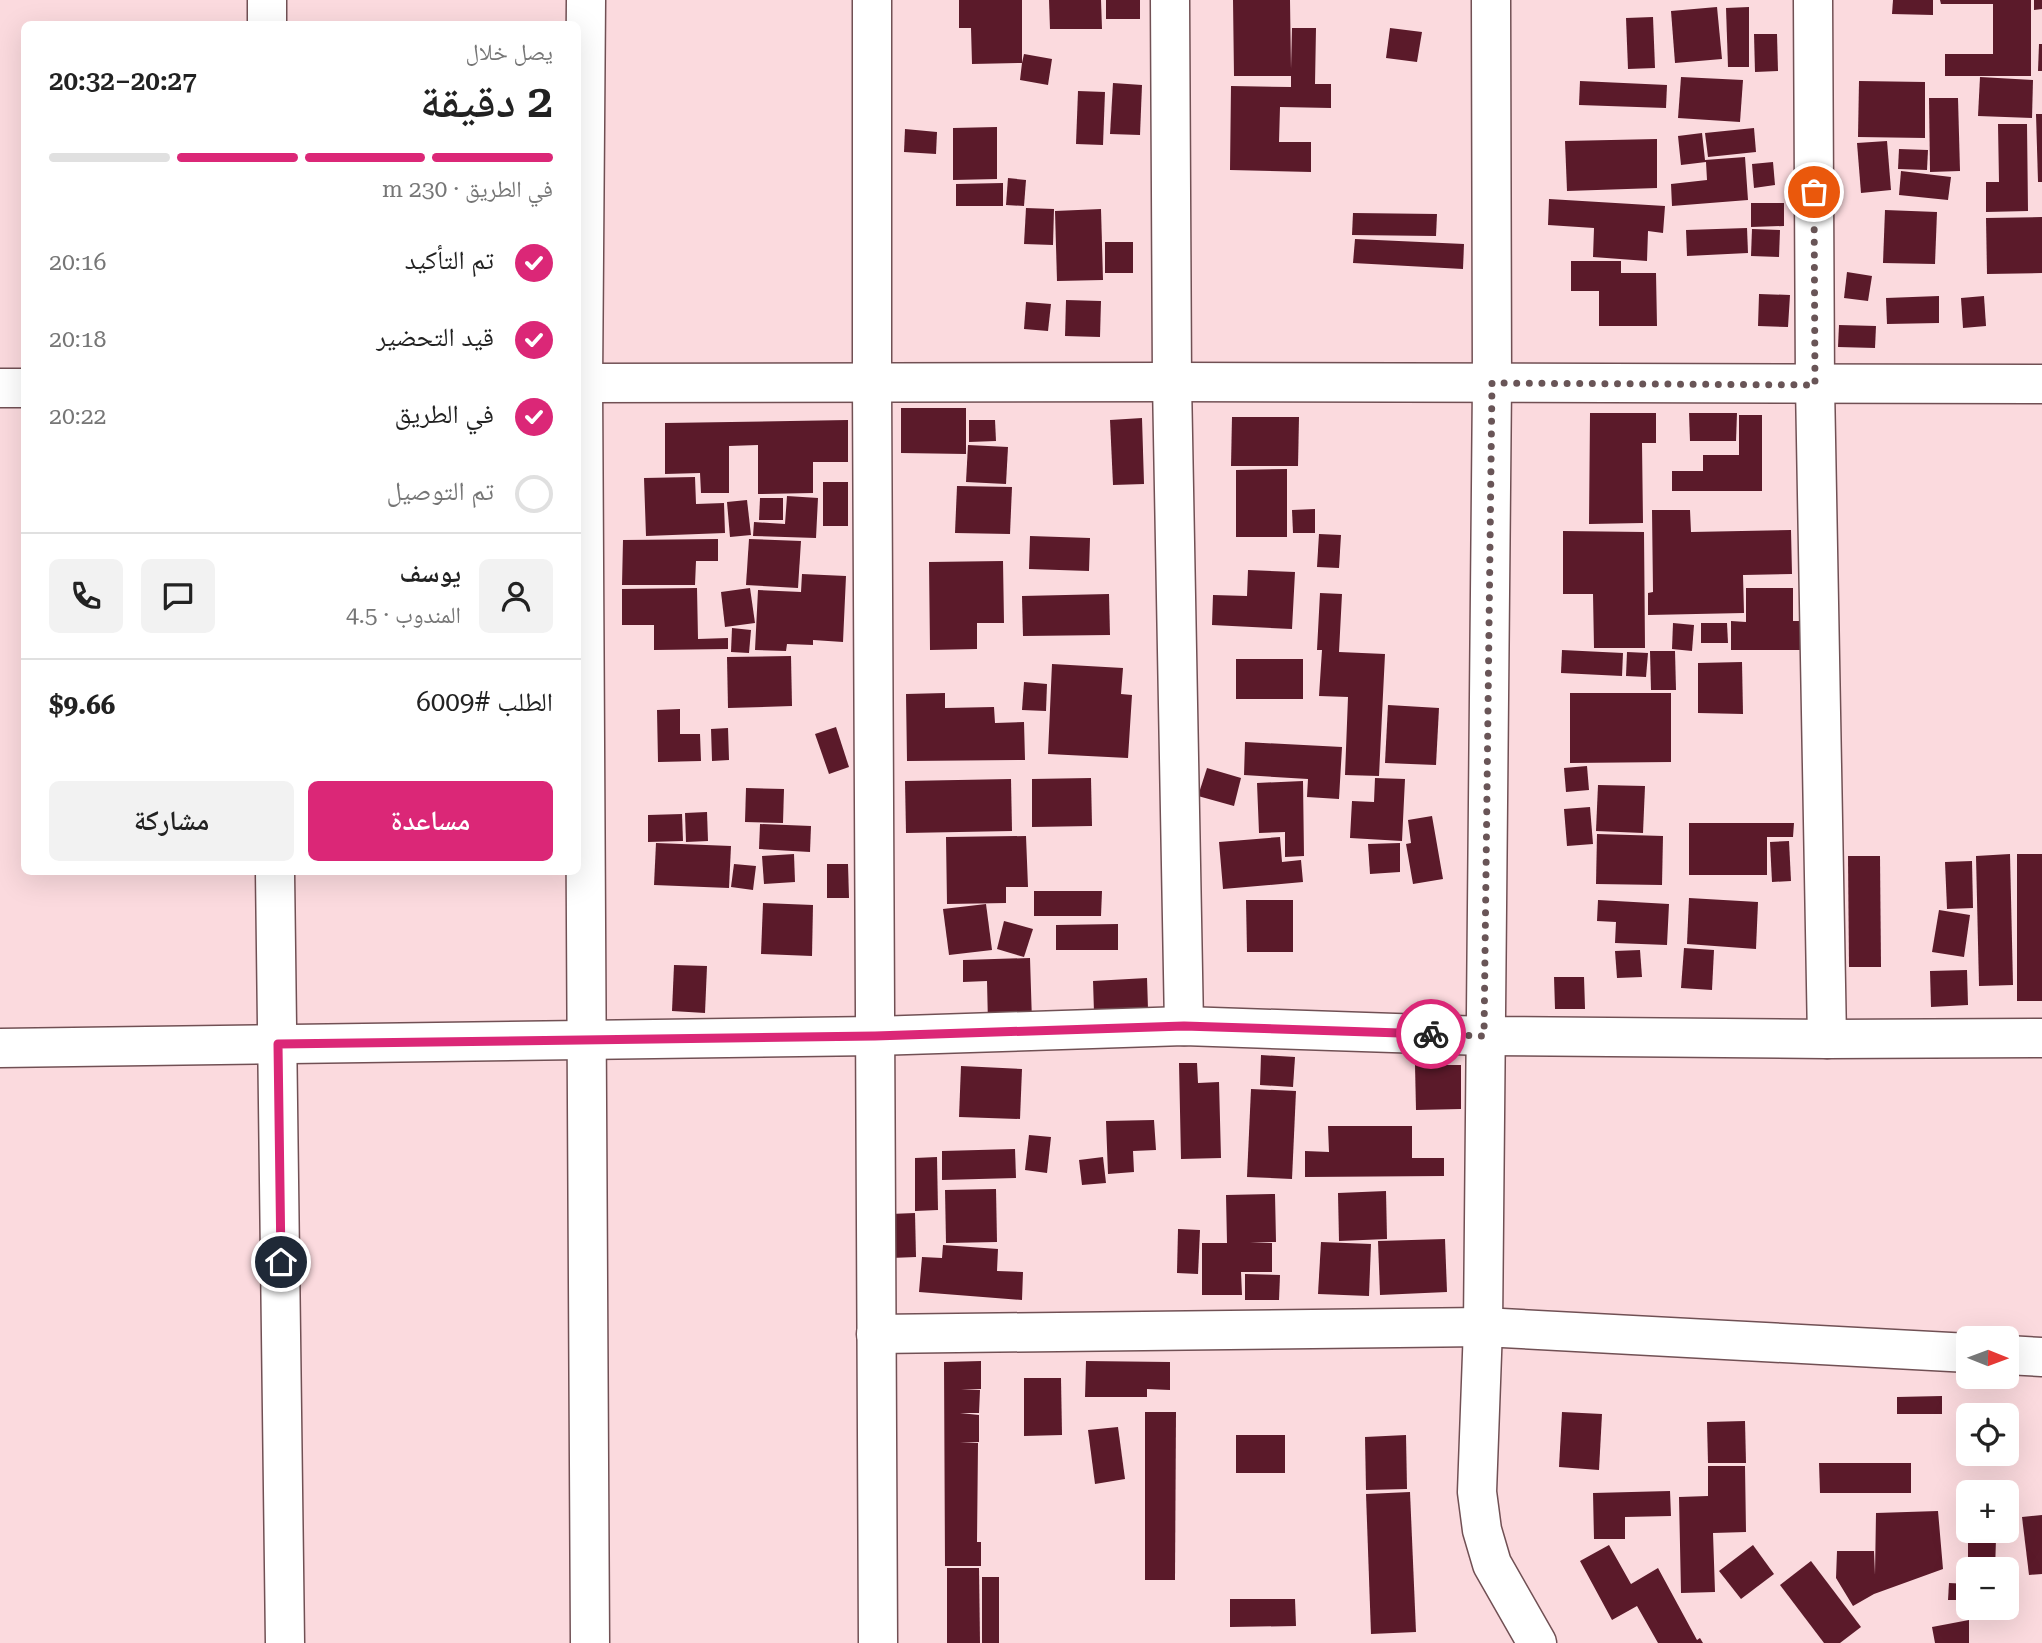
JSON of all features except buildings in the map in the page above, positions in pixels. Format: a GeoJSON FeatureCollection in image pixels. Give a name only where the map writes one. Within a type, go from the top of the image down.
{"type":"FeatureCollection","features":[{"type":"Feature","properties":{"kind":"street"},"geometry":{"type":"LineString","coordinates":[[267,0],[267,21]]}},
{"type":"Feature","properties":{"kind":"street"},"geometry":{"type":"LineString","coordinates":[[581,319],[586,0]]}},
{"type":"Feature","properties":{"kind":"street"},"geometry":{"type":"LineString","coordinates":[[872,0],[878,1643]]}},
{"type":"Feature","properties":{"kind":"street"},"geometry":{"type":"LineString","coordinates":[[1170,0],[1172,382],[1184,1026]]}},
{"type":"Feature","properties":{"kind":"street"},"geometry":{"type":"LineString","coordinates":[[1491,0],[1492,383],[1483,1327],[1478,1492],[1482,1530],[1492,1564],[1537,1643]]}},
{"type":"Feature","properties":{"kind":"street"},"geometry":{"type":"LineString","coordinates":[[1813,0],[1815,385],[1827,1040]]}},
{"type":"Feature","properties":{"kind":"street"},"geometry":{"type":"LineString","coordinates":[[581,383],[2042,384]]}},
{"type":"Feature","properties":{"kind":"street"},"geometry":{"type":"LineString","coordinates":[[0,388],[21,387]]}},
{"type":"Feature","properties":{"kind":"street"},"geometry":{"type":"LineString","coordinates":[[581,465],[588,1040],[590,1643]]}},
{"type":"Feature","properties":{"kind":"street"},"geometry":{"type":"LineString","coordinates":[[275,875],[285,1643]]}},
{"type":"Feature","properties":{"kind":"street"},"geometry":{"type":"LineString","coordinates":[[0,1048],[875,1036],[1184,1026],[1484,1036],[1827,1040],[2042,1038]]}},
{"type":"Feature","properties":{"kind":"street"},"geometry":{"type":"LineString","coordinates":[[876,1334],[1483,1327],[1956,1352]]}},
{"type":"Feature","properties":{"kind":"street"},"geometry":{"type":"LineString","coordinates":[[2020,1356],[2042,1357]]}},
{"type":"Feature","properties":{"kind":"way so far"},"geometry":{"type":"LineString","coordinates":[[1431,1034],[1484,1036],[1492,383],[1815,385],[1814,192]]}},
{"type":"Feature","properties":{"kind":"route"},"geometry":{"type":"LineString","coordinates":[[281,1262],[278,1044],[875,1036],[1184,1026],[1431,1034]]}}]}
